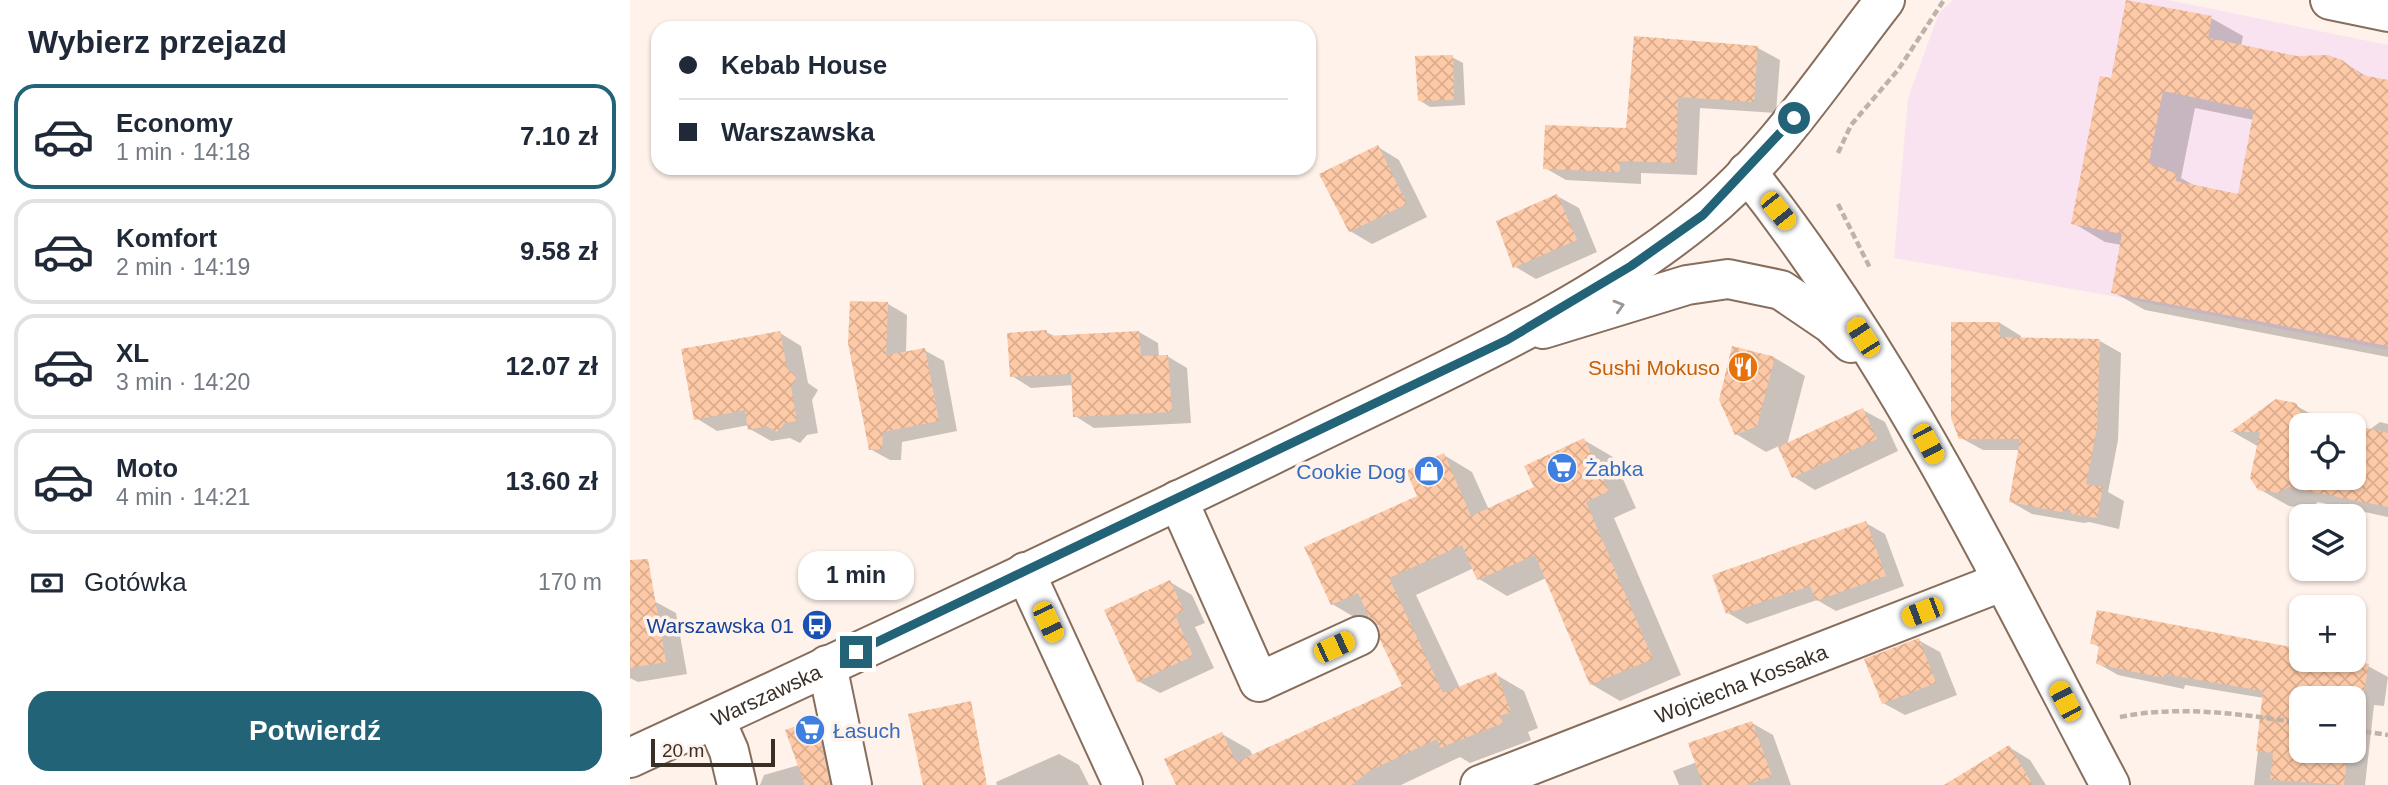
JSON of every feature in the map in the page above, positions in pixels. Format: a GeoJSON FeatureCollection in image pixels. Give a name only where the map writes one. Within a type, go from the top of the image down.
{"type":"FeatureCollection","features":[{"type":"Feature","properties":{"kind":"street","name":"Warszawska"},"geometry":{"type":"LineString","coordinates":[[630,758],[1178,500],[1507,340],[1631,266],[1703,215],[1747,172],[1794,118],[1885,0]]}},
{"type":"Feature","properties":{"kind":"street"},"geometry":{"type":"LineString","coordinates":[[2330,0],[2388,12]]}},
{"type":"Feature","properties":{"kind":"street"},"geometry":{"type":"LineString","coordinates":[[1747,172],[1794,231],[1904,398],[2110,785]]}},
{"type":"Feature","properties":{"kind":"street"},"geometry":{"type":"LineString","coordinates":[[1507,340],[1697,282],[1728,279],[1748,281],[1781,290],[1808,306],[1831,324],[1904,398]]}},
{"type":"Feature","properties":{"kind":"street"},"geometry":{"type":"LineString","coordinates":[[1178,500],[1259,682],[1359,636]]}},
{"type":"Feature","properties":{"kind":"street"},"geometry":{"type":"LineString","coordinates":[[1025,572],[1123,785]]}},
{"type":"Feature","properties":{"kind":"street","name":"Wojciecha Kossaka"},"geometry":{"type":"LineString","coordinates":[[1480,785],[2001,582]]}},
{"type":"Feature","properties":{"kind":"street"},"geometry":{"type":"LineString","coordinates":[[827,665],[852,785]]}},
{"type":"Feature","properties":{"kind":"street"},"geometry":{"type":"LineString","coordinates":[[715,719],[729,751],[737,785]]}},
{"type":"Feature","properties":{"kind":"path"},"geometry":{"type":"LineString","coordinates":[[1838,153],[1851,125],[1898,70],[1944,0]]}},
{"type":"Feature","properties":{"kind":"path"},"geometry":{"type":"LineString","coordinates":[[2078,725],[2125,716],[2180,712],[2245,714],[2289,721]]}},
{"type":"Feature","properties":{"kind":"path"},"geometry":{"type":"LineString","coordinates":[[2366,732],[2388,735]]}},
{"type":"Feature","properties":{"kind":"shaded area"},"geometry":{"type":"Polygon","coordinates":[[[1953,0],[2168,0],[2388,45],[2388,350],[2107,295],[1894,258],[1908,98],[1939,13],[1953,0]]]}},
{"type":"Feature","properties":{"kind":"building"},"geometry":{"type":"Polygon","coordinates":[[[2126,0],[2212,16],[2208,38],[2297,56],[2328,55],[2342,60],[2362,75],[2388,80],[2388,346],[2111,293],[2122,234],[2071,224],[2100,76],[2111,78],[2126,0]],[[2163,91],[2149,163],[2177,174],[2176,181],[2238,194],[2254,110],[2163,91]]]}},
{"type":"Feature","properties":{"kind":"building"},"geometry":{"type":"Polygon","coordinates":[[[1634,36],[1758,46],[1754,102],[1678,97],[1676,163],[1620,161],[1620,172],[1543,169],[1545,125],[1626,128],[1634,36]]]}},
{"type":"Feature","properties":{"kind":"building"},"geometry":{"type":"Polygon","coordinates":[[[1453,55],[1454,100],[1418,101],[1415,56],[1453,55]]]}},
{"type":"Feature","properties":{"kind":"building"},"geometry":{"type":"Polygon","coordinates":[[[1378,145],[1407,204],[1349,232],[1319,174],[1378,145]]]}},
{"type":"Feature","properties":{"kind":"building"},"geometry":{"type":"Polygon","coordinates":[[[1557,194],[1577,240],[1513,268],[1496,221],[1557,194]]]}},
{"type":"Feature","properties":{"kind":"building"},"geometry":{"type":"Polygon","coordinates":[[[850,301],[888,302],[886,355],[925,348],[939,421],[883,432],[882,449],[869,450],[848,343],[850,301]]]}},
{"type":"Feature","properties":{"kind":"building"},"geometry":{"type":"Polygon","coordinates":[[[1951,322],[2000,322],[2000,337],[2100,339],[2097,427],[2086,484],[2103,487],[2097,518],[2072,514],[2070,509],[2061,512],[2009,502],[2020,439],[1959,439],[1951,418],[1951,322]]]}},
{"type":"Feature","properties":{"kind":"building"},"geometry":{"type":"Polygon","coordinates":[[[1047,330],[1047,336],[1139,331],[1141,356],[1168,355],[1172,412],[1073,417],[1071,374],[1010,377],[1007,333],[1047,330]]]}},
{"type":"Feature","properties":{"kind":"building"},"geometry":{"type":"Polygon","coordinates":[[[780,331],[787,368],[797,377],[791,387],[797,421],[785,423],[777,432],[766,426],[748,430],[745,410],[694,420],[681,349],[780,331]]]}},
{"type":"Feature","properties":{"kind":"building"},"geometry":{"type":"Polygon","coordinates":[[[1732,346],[1775,357],[1757,426],[1735,435],[1719,400],[1732,346]]]}},
{"type":"Feature","properties":{"kind":"building"},"geometry":{"type":"Polygon","coordinates":[[[2276,399],[2296,403],[2302,413],[2289,413],[2289,487],[2279,493],[2258,490],[2250,478],[2260,432],[2230,432],[2276,399]]]}},
{"type":"Feature","properties":{"kind":"building"},"geometry":{"type":"Polygon","coordinates":[[[1863,408],[1877,439],[1792,478],[1778,447],[1863,408]]]}},
{"type":"Feature","properties":{"kind":"building"},"geometry":{"type":"Polygon","coordinates":[[[2366,428],[2388,433],[2388,507],[2303,490],[2366,490],[2366,428]]]}},
{"type":"Feature","properties":{"kind":"building"},"geometry":{"type":"Polygon","coordinates":[[[1584,438],[1609,491],[1586,502],[1653,659],[1590,685],[1535,555],[1477,580],[1462,545],[1389,578],[1443,693],[1496,672],[1511,712],[1500,716],[1503,723],[1440,748],[1437,739],[1369,771],[1352,785],[1176,785],[1164,759],[1222,732],[1236,762],[1402,686],[1380,640],[1379,626],[1369,617],[1358,593],[1331,605],[1304,547],[1417,496],[1406,471],[1444,453],[1471,516],[1534,487],[1524,466],[1584,438]]]}},
{"type":"Feature","properties":{"kind":"building"},"geometry":{"type":"Polygon","coordinates":[[[1866,521],[1886,576],[1816,601],[1810,586],[1726,614],[1712,575],[1866,521]]]}},
{"type":"Feature","properties":{"kind":"building"},"geometry":{"type":"Polygon","coordinates":[[[648,559],[666,662],[630,668],[630,560],[648,559]]]}},
{"type":"Feature","properties":{"kind":"building"},"geometry":{"type":"Polygon","coordinates":[[[1170,580],[1184,611],[1175,615],[1193,656],[1137,682],[1104,610],[1170,580]]]}},
{"type":"Feature","properties":{"kind":"building"},"geometry":{"type":"Polygon","coordinates":[[[2097,610],[2289,647],[2289,672],[2366,672],[2366,663],[2369,664],[2365,686],[2289,686],[2289,763],[2347,763],[2344,785],[2270,780],[2273,753],[2256,751],[2263,691],[2164,674],[2164,678],[2096,664],[2099,645],[2090,644],[2097,610]]]}},
{"type":"Feature","properties":{"kind":"building"},"geometry":{"type":"Polygon","coordinates":[[[1919,638],[1936,683],[1882,704],[1864,659],[1919,638]]]}},
{"type":"Feature","properties":{"kind":"building"},"geometry":{"type":"Polygon","coordinates":[[[971,701],[987,785],[923,785],[908,714],[971,701]]]}},
{"type":"Feature","properties":{"kind":"building"},"geometry":{"type":"Polygon","coordinates":[[[816,719],[830,785],[805,785],[785,730],[816,719]]]}},
{"type":"Feature","properties":{"kind":"building"},"geometry":{"type":"Polygon","coordinates":[[[1752,721],[1772,776],[1746,785],[1703,785],[1688,743],[1752,721]]]}},
{"type":"Feature","properties":{"kind":"building"},"geometry":{"type":"Polygon","coordinates":[[[2009,745],[2033,785],[1944,785],[2009,745]]]}},
{"type":"Feature","properties":{"kind":"place","name":"Sushi Mokuso"},"geometry":{"type":"Point","coordinates":[1743,367]}},
{"type":"Feature","properties":{"kind":"place","name":"Żabka"},"geometry":{"type":"Point","coordinates":[1562,468]}},
{"type":"Feature","properties":{"kind":"place","name":"Cookie Dog"},"geometry":{"type":"Point","coordinates":[1429,471]}},
{"type":"Feature","properties":{"kind":"place","name":"Warszawska 01"},"geometry":{"type":"Point","coordinates":[817,625]}},
{"type":"Feature","properties":{"kind":"place","name":"Łasuch"},"geometry":{"type":"Point","coordinates":[810,730]}},
{"type":"Feature","properties":{"kind":"route"},"geometry":{"type":"LineString","coordinates":[[856,652],[1507,340],[1631,266],[1703,215],[1747,172],[1794,118]]}}]}
